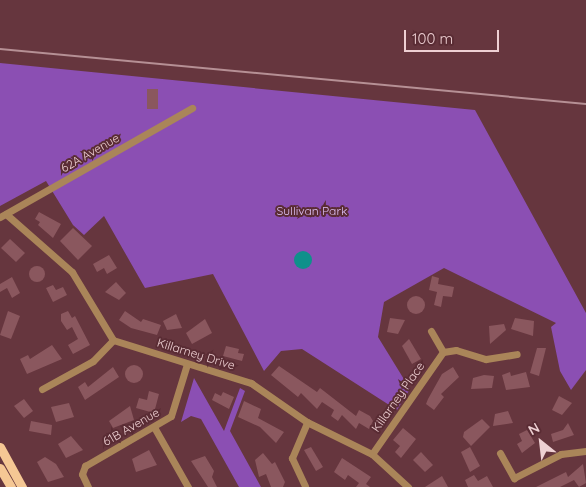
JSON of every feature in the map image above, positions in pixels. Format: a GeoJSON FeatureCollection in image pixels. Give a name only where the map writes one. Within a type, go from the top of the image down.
{"type":"FeatureCollection","features":[{"type":"Feature","properties":{"kind":"main road"},"geometry":{"type":"LineString","coordinates":[[0,447],[22,487]]}},
{"type":"Feature","properties":{"kind":"main road"},"geometry":{"type":"LineString","coordinates":[[0,469],[11,487]]}},
{"type":"Feature","properties":{"kind":"street","name":"62A Avenue"},"geometry":{"type":"LineString","coordinates":[[3,216],[192,108]]}},
{"type":"Feature","properties":{"kind":"street"},"geometry":{"type":"LineString","coordinates":[[3,216],[72,272],[113,340],[93,361],[42,389]]}},
{"type":"Feature","properties":{"kind":"street"},"geometry":{"type":"LineString","coordinates":[[431,330],[443,352],[456,350],[486,359],[517,354]]}},
{"type":"Feature","properties":{"kind":"street","name":"Killarney Drive"},"geometry":{"type":"LineString","coordinates":[[113,340],[251,383],[307,422],[372,454],[408,487]]}},
{"type":"Feature","properties":{"kind":"street","name":"Killarney Place"},"geometry":{"type":"LineString","coordinates":[[372,454],[443,352]]}},
{"type":"Feature","properties":{"kind":"street","name":"61B Avenue"},"geometry":{"type":"LineString","coordinates":[[88,487],[82,471],[89,464],[154,427],[174,412],[187,364]]}},
{"type":"Feature","properties":{"kind":"street"},"geometry":{"type":"LineString","coordinates":[[305,486],[292,458],[307,422]]}},
{"type":"Feature","properties":{"kind":"street"},"geometry":{"type":"LineString","coordinates":[[154,427],[188,487]]}},
{"type":"Feature","properties":{"kind":"street"},"geometry":{"type":"LineString","coordinates":[[500,453],[514,478],[561,454],[586,451]]}},
{"type":"Feature","properties":{"kind":"street"},"geometry":{"type":"LineString","coordinates":[[0,469],[10,465]]}},
{"type":"Feature","properties":{"kind":"green space","name":"Sullivan Park"},"geometry":{"type":"Polygon","coordinates":[[[0,63],[475,110],[586,313],[586,370],[571,390],[560,371],[551,327],[556,323],[444,268],[384,302],[378,337],[410,389],[397,410],[302,349],[281,351],[264,371],[213,274],[145,288],[104,216],[84,235],[73,225],[46,181],[0,206],[0,63]]]}},
{"type":"Feature","properties":{"kind":"green space"},"geometry":{"type":"Polygon","coordinates":[[[194,378],[224,431],[240,388],[245,391],[230,431],[261,487],[239,487],[201,419],[191,416],[181,422],[194,378]]]}},
{"type":"Feature","properties":{"kind":"water"},"geometry":{"type":"Polygon","coordinates":[[[303,251],[309,254],[312,260],[309,266],[303,269],[297,266],[294,260],[297,254],[303,251]]]}},
{"type":"Feature","properties":{"kind":"building"},"geometry":{"type":"Polygon","coordinates":[[[147,89],[158,89],[158,109],[147,109],[147,89]]]}},
{"type":"Feature","properties":{"kind":"building"},"geometry":{"type":"Polygon","coordinates":[[[39,212],[61,224],[53,238],[38,225],[40,222],[35,219],[39,212]]]}},
{"type":"Feature","properties":{"kind":"building"},"geometry":{"type":"Polygon","coordinates":[[[73,228],[92,246],[78,260],[60,241],[73,228]]]}},
{"type":"Feature","properties":{"kind":"building"},"geometry":{"type":"Polygon","coordinates":[[[10,239],[25,253],[16,262],[1,248],[10,239]]]}},
{"type":"Feature","properties":{"kind":"building"},"geometry":{"type":"Polygon","coordinates":[[[109,255],[117,268],[107,274],[104,268],[97,272],[93,264],[109,255]]]}},
{"type":"Feature","properties":{"kind":"building"},"geometry":{"type":"Polygon","coordinates":[[[34,266],[40,266],[45,271],[43,280],[34,282],[29,277],[29,271],[34,266]]]}},
{"type":"Feature","properties":{"kind":"building"},"geometry":{"type":"Polygon","coordinates":[[[432,276],[439,278],[438,284],[454,287],[452,297],[443,296],[441,307],[434,305],[437,292],[429,290],[432,276]]]}},
{"type":"Feature","properties":{"kind":"building"},"geometry":{"type":"Polygon","coordinates":[[[12,277],[20,293],[12,298],[7,288],[0,292],[0,284],[12,277]]]}},
{"type":"Feature","properties":{"kind":"building"},"geometry":{"type":"Polygon","coordinates":[[[116,282],[126,293],[119,300],[105,292],[116,282]]]}},
{"type":"Feature","properties":{"kind":"building"},"geometry":{"type":"Polygon","coordinates":[[[53,285],[56,290],[63,287],[67,295],[53,302],[46,288],[53,285]]]}},
{"type":"Feature","properties":{"kind":"building"},"geometry":{"type":"Polygon","coordinates":[[[412,296],[420,296],[425,301],[423,312],[412,314],[407,309],[407,301],[412,296]]]}},
{"type":"Feature","properties":{"kind":"building"},"geometry":{"type":"Polygon","coordinates":[[[8,311],[20,316],[11,339],[0,335],[8,311]]]}},
{"type":"Feature","properties":{"kind":"building"},"geometry":{"type":"Polygon","coordinates":[[[68,311],[72,318],[75,316],[90,345],[73,354],[68,345],[78,339],[72,327],[67,330],[61,321],[61,314],[68,311]]]}},
{"type":"Feature","properties":{"kind":"building"},"geometry":{"type":"Polygon","coordinates":[[[125,311],[141,322],[143,319],[161,325],[157,335],[131,328],[119,320],[125,311]]]}},
{"type":"Feature","properties":{"kind":"building"},"geometry":{"type":"Polygon","coordinates":[[[176,314],[182,328],[167,330],[163,321],[176,314]]]}},
{"type":"Feature","properties":{"kind":"building"},"geometry":{"type":"Polygon","coordinates":[[[390,318],[405,320],[398,334],[387,332],[390,318]]]}},
{"type":"Feature","properties":{"kind":"building"},"geometry":{"type":"Polygon","coordinates":[[[515,318],[534,321],[533,336],[511,329],[515,318]]]}},
{"type":"Feature","properties":{"kind":"building"},"geometry":{"type":"Polygon","coordinates":[[[205,319],[212,333],[192,344],[186,333],[205,319]]]}},
{"type":"Feature","properties":{"kind":"building"},"geometry":{"type":"Polygon","coordinates":[[[504,324],[506,330],[490,344],[489,326],[504,324]]]}},
{"type":"Feature","properties":{"kind":"building"},"geometry":{"type":"Polygon","coordinates":[[[409,339],[421,359],[412,364],[402,346],[409,339]]]}},
{"type":"Feature","properties":{"kind":"building"},"geometry":{"type":"Polygon","coordinates":[[[52,345],[62,359],[27,374],[20,359],[28,355],[30,359],[52,345]]]}},
{"type":"Feature","properties":{"kind":"building"},"geometry":{"type":"Polygon","coordinates":[[[226,346],[239,349],[238,353],[244,354],[242,361],[223,356],[226,346]]]}},
{"type":"Feature","properties":{"kind":"building"},"geometry":{"type":"Polygon","coordinates":[[[537,348],[546,348],[539,376],[530,373],[537,348]]]}},
{"type":"Feature","properties":{"kind":"building"},"geometry":{"type":"Polygon","coordinates":[[[134,365],[140,368],[143,374],[140,380],[134,383],[128,380],[125,374],[128,368],[134,365]]]}},
{"type":"Feature","properties":{"kind":"building"},"geometry":{"type":"Polygon","coordinates":[[[279,366],[317,392],[320,388],[356,416],[359,410],[370,416],[373,421],[369,429],[359,423],[356,429],[342,415],[338,421],[331,416],[334,410],[322,402],[317,409],[301,393],[298,397],[271,375],[279,366]]]}},
{"type":"Feature","properties":{"kind":"building"},"geometry":{"type":"Polygon","coordinates":[[[113,367],[119,377],[85,400],[78,387],[85,382],[88,387],[113,367]]]}},
{"type":"Feature","properties":{"kind":"building"},"geometry":{"type":"Polygon","coordinates":[[[453,367],[459,377],[441,394],[444,397],[434,410],[426,404],[428,399],[442,374],[453,367]]]}},
{"type":"Feature","properties":{"kind":"building"},"geometry":{"type":"Polygon","coordinates":[[[510,372],[511,376],[526,372],[530,387],[506,390],[502,375],[510,372]]]}},
{"type":"Feature","properties":{"kind":"building"},"geometry":{"type":"Polygon","coordinates":[[[484,375],[494,376],[492,388],[471,389],[473,378],[484,375]]]}},
{"type":"Feature","properties":{"kind":"building"},"geometry":{"type":"Polygon","coordinates":[[[149,391],[159,394],[154,413],[136,408],[139,398],[147,400],[149,391]]]}},
{"type":"Feature","properties":{"kind":"building"},"geometry":{"type":"Polygon","coordinates":[[[223,392],[234,397],[229,409],[212,400],[215,393],[221,396],[223,392]]]}},
{"type":"Feature","properties":{"kind":"building"},"geometry":{"type":"Polygon","coordinates":[[[559,396],[572,403],[562,415],[552,410],[559,396]]]}},
{"type":"Feature","properties":{"kind":"building"},"geometry":{"type":"Polygon","coordinates":[[[24,399],[33,411],[24,418],[14,406],[24,399]]]}},
{"type":"Feature","properties":{"kind":"building"},"geometry":{"type":"Polygon","coordinates":[[[244,401],[261,409],[258,418],[284,432],[276,443],[260,427],[238,417],[244,401]]]}},
{"type":"Feature","properties":{"kind":"building"},"geometry":{"type":"Polygon","coordinates":[[[69,403],[74,417],[56,422],[51,407],[69,403]]]}},
{"type":"Feature","properties":{"kind":"building"},"geometry":{"type":"Polygon","coordinates":[[[130,406],[134,420],[113,428],[109,421],[130,406]]]}},
{"type":"Feature","properties":{"kind":"building"},"geometry":{"type":"Polygon","coordinates":[[[508,411],[513,423],[493,426],[495,414],[508,411]]]}},
{"type":"Feature","properties":{"kind":"building"},"geometry":{"type":"Polygon","coordinates":[[[482,419],[490,427],[471,446],[463,437],[464,432],[482,419]]]}},
{"type":"Feature","properties":{"kind":"building"},"geometry":{"type":"Polygon","coordinates":[[[31,421],[52,425],[51,435],[29,431],[31,421]]]}},
{"type":"Feature","properties":{"kind":"building"},"geometry":{"type":"Polygon","coordinates":[[[568,423],[574,435],[553,442],[551,434],[563,430],[568,423]]]}},
{"type":"Feature","properties":{"kind":"building"},"geometry":{"type":"Polygon","coordinates":[[[403,428],[416,439],[401,458],[395,452],[400,446],[393,440],[403,428]]]}},
{"type":"Feature","properties":{"kind":"building"},"geometry":{"type":"Polygon","coordinates":[[[527,430],[535,443],[522,453],[517,444],[522,441],[519,434],[527,430]]]}},
{"type":"Feature","properties":{"kind":"building"},"geometry":{"type":"Polygon","coordinates":[[[71,436],[83,450],[66,458],[58,444],[71,436]]]}},
{"type":"Feature","properties":{"kind":"building"},"geometry":{"type":"Polygon","coordinates":[[[311,447],[323,467],[316,471],[304,450],[311,447]]]}},
{"type":"Feature","properties":{"kind":"building"},"geometry":{"type":"Polygon","coordinates":[[[470,447],[480,466],[470,472],[461,452],[470,447]]]}},
{"type":"Feature","properties":{"kind":"building"},"geometry":{"type":"Polygon","coordinates":[[[149,450],[157,465],[136,472],[132,459],[149,450]]]}},
{"type":"Feature","properties":{"kind":"building"},"geometry":{"type":"Polygon","coordinates":[[[421,452],[433,465],[425,472],[413,460],[421,452]]]}},
{"type":"Feature","properties":{"kind":"building"},"geometry":{"type":"Polygon","coordinates":[[[263,453],[272,464],[275,462],[285,482],[283,487],[271,487],[266,474],[259,477],[255,460],[263,453]]]}},
{"type":"Feature","properties":{"kind":"building"},"geometry":{"type":"Polygon","coordinates":[[[205,456],[214,471],[212,477],[217,487],[208,487],[191,461],[205,456]]]}},
{"type":"Feature","properties":{"kind":"building"},"geometry":{"type":"Polygon","coordinates":[[[45,457],[56,464],[64,477],[48,482],[37,462],[45,457]]]}},
{"type":"Feature","properties":{"kind":"building"},"geometry":{"type":"Polygon","coordinates":[[[342,458],[371,477],[366,484],[370,487],[356,487],[359,483],[348,475],[345,480],[334,472],[342,458]]]}},
{"type":"Feature","properties":{"kind":"building"},"geometry":{"type":"Polygon","coordinates":[[[583,464],[586,483],[579,487],[574,480],[560,487],[536,487],[566,472],[568,477],[583,464]]]}},
{"type":"Feature","properties":{"kind":"building"},"geometry":{"type":"Polygon","coordinates":[[[474,475],[478,481],[487,476],[493,487],[468,487],[465,480],[474,475]]]}},
{"type":"Feature","properties":{"kind":"building"},"geometry":{"type":"Polygon","coordinates":[[[442,476],[448,487],[425,487],[442,476]]]}},
{"type":"Feature","properties":{"kind":"railway"},"geometry":{"type":"LineString","coordinates":[[0,49],[586,104]]}}]}
